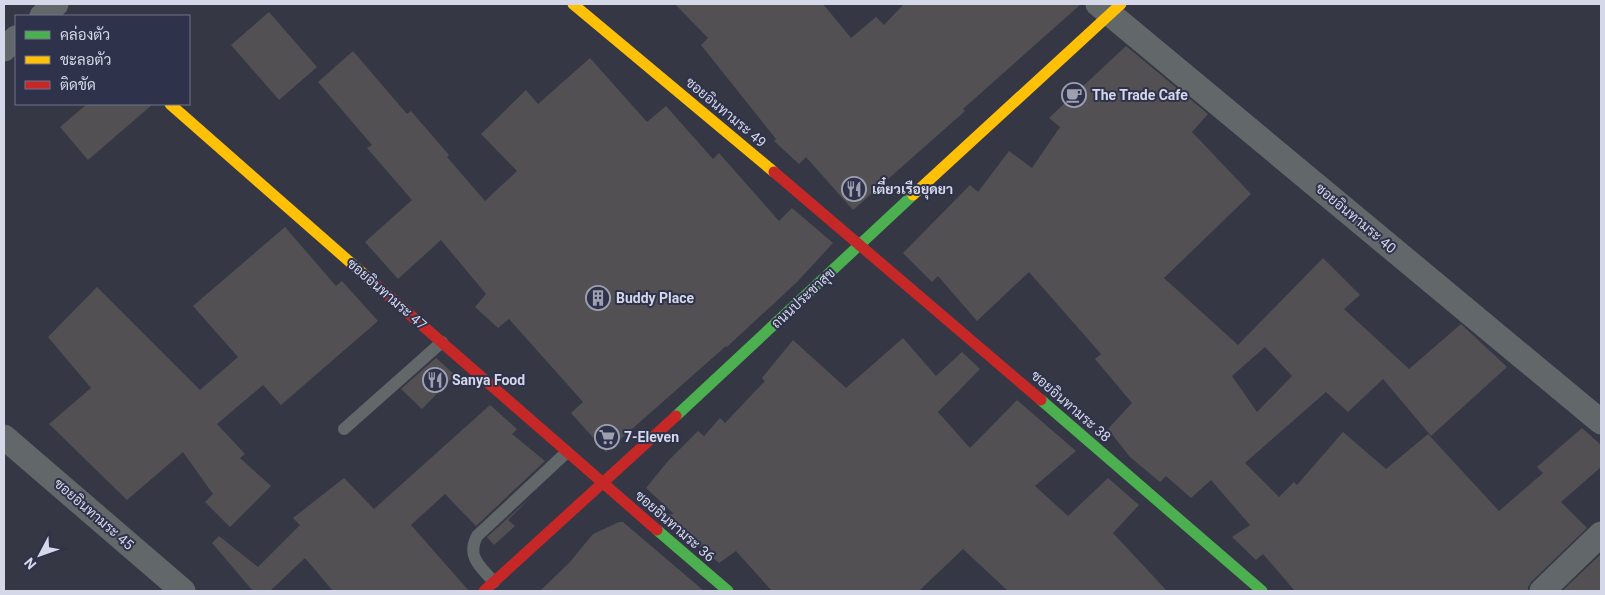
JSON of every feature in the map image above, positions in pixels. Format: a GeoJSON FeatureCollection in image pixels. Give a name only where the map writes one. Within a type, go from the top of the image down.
{"type":"FeatureCollection","features":[{"type":"Feature","properties":{"kind":"street"},"geometry":{"type":"LineString","coordinates":[[43,15],[56,4],[69,15]]}},
{"type":"Feature","properties":{"kind":"street","name":"ซอยอินทามระ 49"},"geometry":{"type":"LineString","coordinates":[[573,4],[860,244]]}},
{"type":"Feature","properties":{"kind":"street","name":"ถนนประชาสุข"},"geometry":{"type":"LineString","coordinates":[[484,591],[603,484],[1110,7]]}},
{"type":"Feature","properties":{"kind":"street","name":"ซอยอินทามระ 40"},"geometry":{"type":"LineString","coordinates":[[1110,7],[1601,422]]}},
{"type":"Feature","properties":{"kind":"street"},"geometry":{"type":"LineString","coordinates":[[4,49],[15,39]]}},
{"type":"Feature","properties":{"kind":"street","name":"ซอยอินทามระ 47"},"geometry":{"type":"LineString","coordinates":[[171,105],[603,484]]}},
{"type":"Feature","properties":{"kind":"street","name":"ซอยอินทามระ 38"},"geometry":{"type":"LineString","coordinates":[[860,244],[1262,591]]}},
{"type":"Feature","properties":{"kind":"street","name":"ซอยอินทามระ 45"},"geometry":{"type":"LineString","coordinates":[[4,437],[184,591]]}},
{"type":"Feature","properties":{"kind":"street","name":"ซอยอินทามระ 36"},"geometry":{"type":"LineString","coordinates":[[603,484],[728,591]]}},
{"type":"Feature","properties":{"kind":"street"},"geometry":{"type":"LineString","coordinates":[[1542,591],[1601,534]]}},
{"type":"Feature","properties":{"kind":"lane"},"geometry":{"type":"LineString","coordinates":[[344,429],[442,342]]}},
{"type":"Feature","properties":{"kind":"lane"},"geometry":{"type":"LineString","coordinates":[[494,582],[474,558],[473,544],[477,536],[567,452]]}},
{"type":"Feature","properties":{"kind":"building"},"geometry":{"type":"Polygon","coordinates":[[[675,4],[823,4],[851,38],[876,17],[884,25],[904,4],[1081,4],[963,109],[965,111],[853,210],[806,157],[799,164],[774,141],[776,139],[701,45],[708,38],[675,4]]]}},
{"type":"Feature","properties":{"kind":"building"},"geometry":{"type":"Polygon","coordinates":[[[269,12],[317,67],[279,100],[231,45],[269,12]]]}},
{"type":"Feature","properties":{"kind":"building"},"geometry":{"type":"Polygon","coordinates":[[[1126,46],[1208,114],[1192,132],[1251,194],[1164,278],[1238,345],[1323,258],[1360,295],[1344,309],[1409,369],[1461,324],[1507,367],[1431,436],[1383,379],[1348,412],[1326,392],[1245,463],[1279,497],[1294,482],[1297,485],[1343,432],[1386,469],[1428,434],[1499,511],[1543,473],[1537,467],[1582,428],[1601,445],[1601,467],[1561,502],[1587,528],[1532,581],[1528,591],[1295,591],[1263,554],[1256,560],[1232,537],[1250,525],[1211,480],[1191,498],[1166,476],[1160,482],[1130,457],[1108,429],[1132,403],[1095,359],[1101,354],[1029,272],[977,321],[938,276],[932,282],[903,253],[970,185],[978,192],[1009,151],[1032,168],[1060,127],[1049,118],[1126,46]],[[1265,347],[1232,376],[1257,412],[1292,376],[1265,347]]]}},
{"type":"Feature","properties":{"kind":"building"},"geometry":{"type":"Polygon","coordinates":[[[353,51],[407,114],[411,111],[485,201],[517,171],[481,134],[526,90],[538,104],[590,58],[647,122],[666,106],[713,159],[719,153],[779,221],[792,208],[833,243],[797,282],[727,347],[606,452],[571,413],[583,402],[509,319],[498,328],[475,307],[486,294],[441,240],[398,279],[365,242],[412,200],[367,148],[372,145],[318,82],[353,51]]]}},
{"type":"Feature","properties":{"kind":"building"},"geometry":{"type":"Polygon","coordinates":[[[86,105],[152,105],[88,160],[60,127],[86,105]]]}},
{"type":"Feature","properties":{"kind":"building"},"geometry":{"type":"Polygon","coordinates":[[[285,227],[336,286],[342,281],[378,321],[281,405],[263,385],[217,424],[245,454],[240,458],[271,486],[230,527],[205,502],[213,494],[183,452],[127,500],[49,424],[91,388],[48,337],[97,287],[200,390],[238,357],[193,306],[285,227]]]}},
{"type":"Feature","properties":{"kind":"building"},"geometry":{"type":"Polygon","coordinates":[[[903,338],[936,376],[962,352],[980,369],[938,412],[970,448],[1017,400],[1076,451],[1035,486],[1068,516],[1108,478],[1139,505],[1113,533],[1167,591],[1008,591],[963,549],[919,591],[772,591],[736,551],[719,563],[664,515],[674,514],[646,488],[668,461],[698,431],[704,436],[720,418],[725,423],[765,381],[762,378],[793,340],[846,388],[903,338]]]}},
{"type":"Feature","properties":{"kind":"building"},"geometry":{"type":"Polygon","coordinates":[[[436,358],[455,375],[422,409],[401,389],[436,358]]]}},
{"type":"Feature","properties":{"kind":"building"},"geometry":{"type":"Polygon","coordinates":[[[490,405],[517,429],[512,434],[545,461],[476,526],[445,494],[411,525],[469,591],[333,591],[305,558],[270,591],[253,591],[212,543],[219,536],[258,567],[300,525],[293,518],[344,478],[374,509],[490,405]]]}},
{"type":"Feature","properties":{"kind":"building"},"geometry":{"type":"Polygon","coordinates":[[[530,498],[508,520],[515,526],[494,545],[487,537],[530,498]]]}},
{"type":"Feature","properties":{"kind":"building"},"geometry":{"type":"Polygon","coordinates":[[[623,522],[704,591],[540,591],[569,563],[593,534],[623,522]]]}},
{"type":"Feature","properties":{"kind":"building"},"geometry":{"type":"Polygon","coordinates":[[[1601,554],[1601,591],[1562,591],[1601,554]]]}},
{"type":"Feature","properties":{"kind":"traffic: fast"},"geometry":{"type":"LineString","coordinates":[[676,416],[913,195]]}},
{"type":"Feature","properties":{"kind":"traffic: fast"},"geometry":{"type":"LineString","coordinates":[[1041,400],[1262,591]]}},
{"type":"Feature","properties":{"kind":"traffic: fast"},"geometry":{"type":"LineString","coordinates":[[657,530],[728,591]]}},
{"type":"Feature","properties":{"kind":"traffic: slow"},"geometry":{"type":"LineString","coordinates":[[573,4],[774,172]]}},
{"type":"Feature","properties":{"kind":"traffic: slow"},"geometry":{"type":"LineString","coordinates":[[913,195],[1121,4]]}},
{"type":"Feature","properties":{"kind":"traffic: slow"},"geometry":{"type":"LineString","coordinates":[[171,105],[376,285]]}},
{"type":"Feature","properties":{"kind":"traffic: jam"},"geometry":{"type":"LineString","coordinates":[[774,172],[1041,400]]}},
{"type":"Feature","properties":{"kind":"traffic: jam"},"geometry":{"type":"LineString","coordinates":[[376,285],[657,530]]}},
{"type":"Feature","properties":{"kind":"traffic: jam"},"geometry":{"type":"LineString","coordinates":[[484,591],[676,416]]}},
{"type":"Feature","properties":{"kind":"place","name":"The Trade Cafe"},"geometry":{"type":"Point","coordinates":[1074,95]}},
{"type":"Feature","properties":{"kind":"place","name":"เตี๋ยวเรือยุดยา"},"geometry":{"type":"Point","coordinates":[854,189]}},
{"type":"Feature","properties":{"kind":"place","name":"Buddy Place"},"geometry":{"type":"Point","coordinates":[598,298]}},
{"type":"Feature","properties":{"kind":"place","name":"Sanya Food"},"geometry":{"type":"Point","coordinates":[435,380]}},
{"type":"Feature","properties":{"kind":"place","name":"7-Eleven"},"geometry":{"type":"Point","coordinates":[607,437]}}]}
